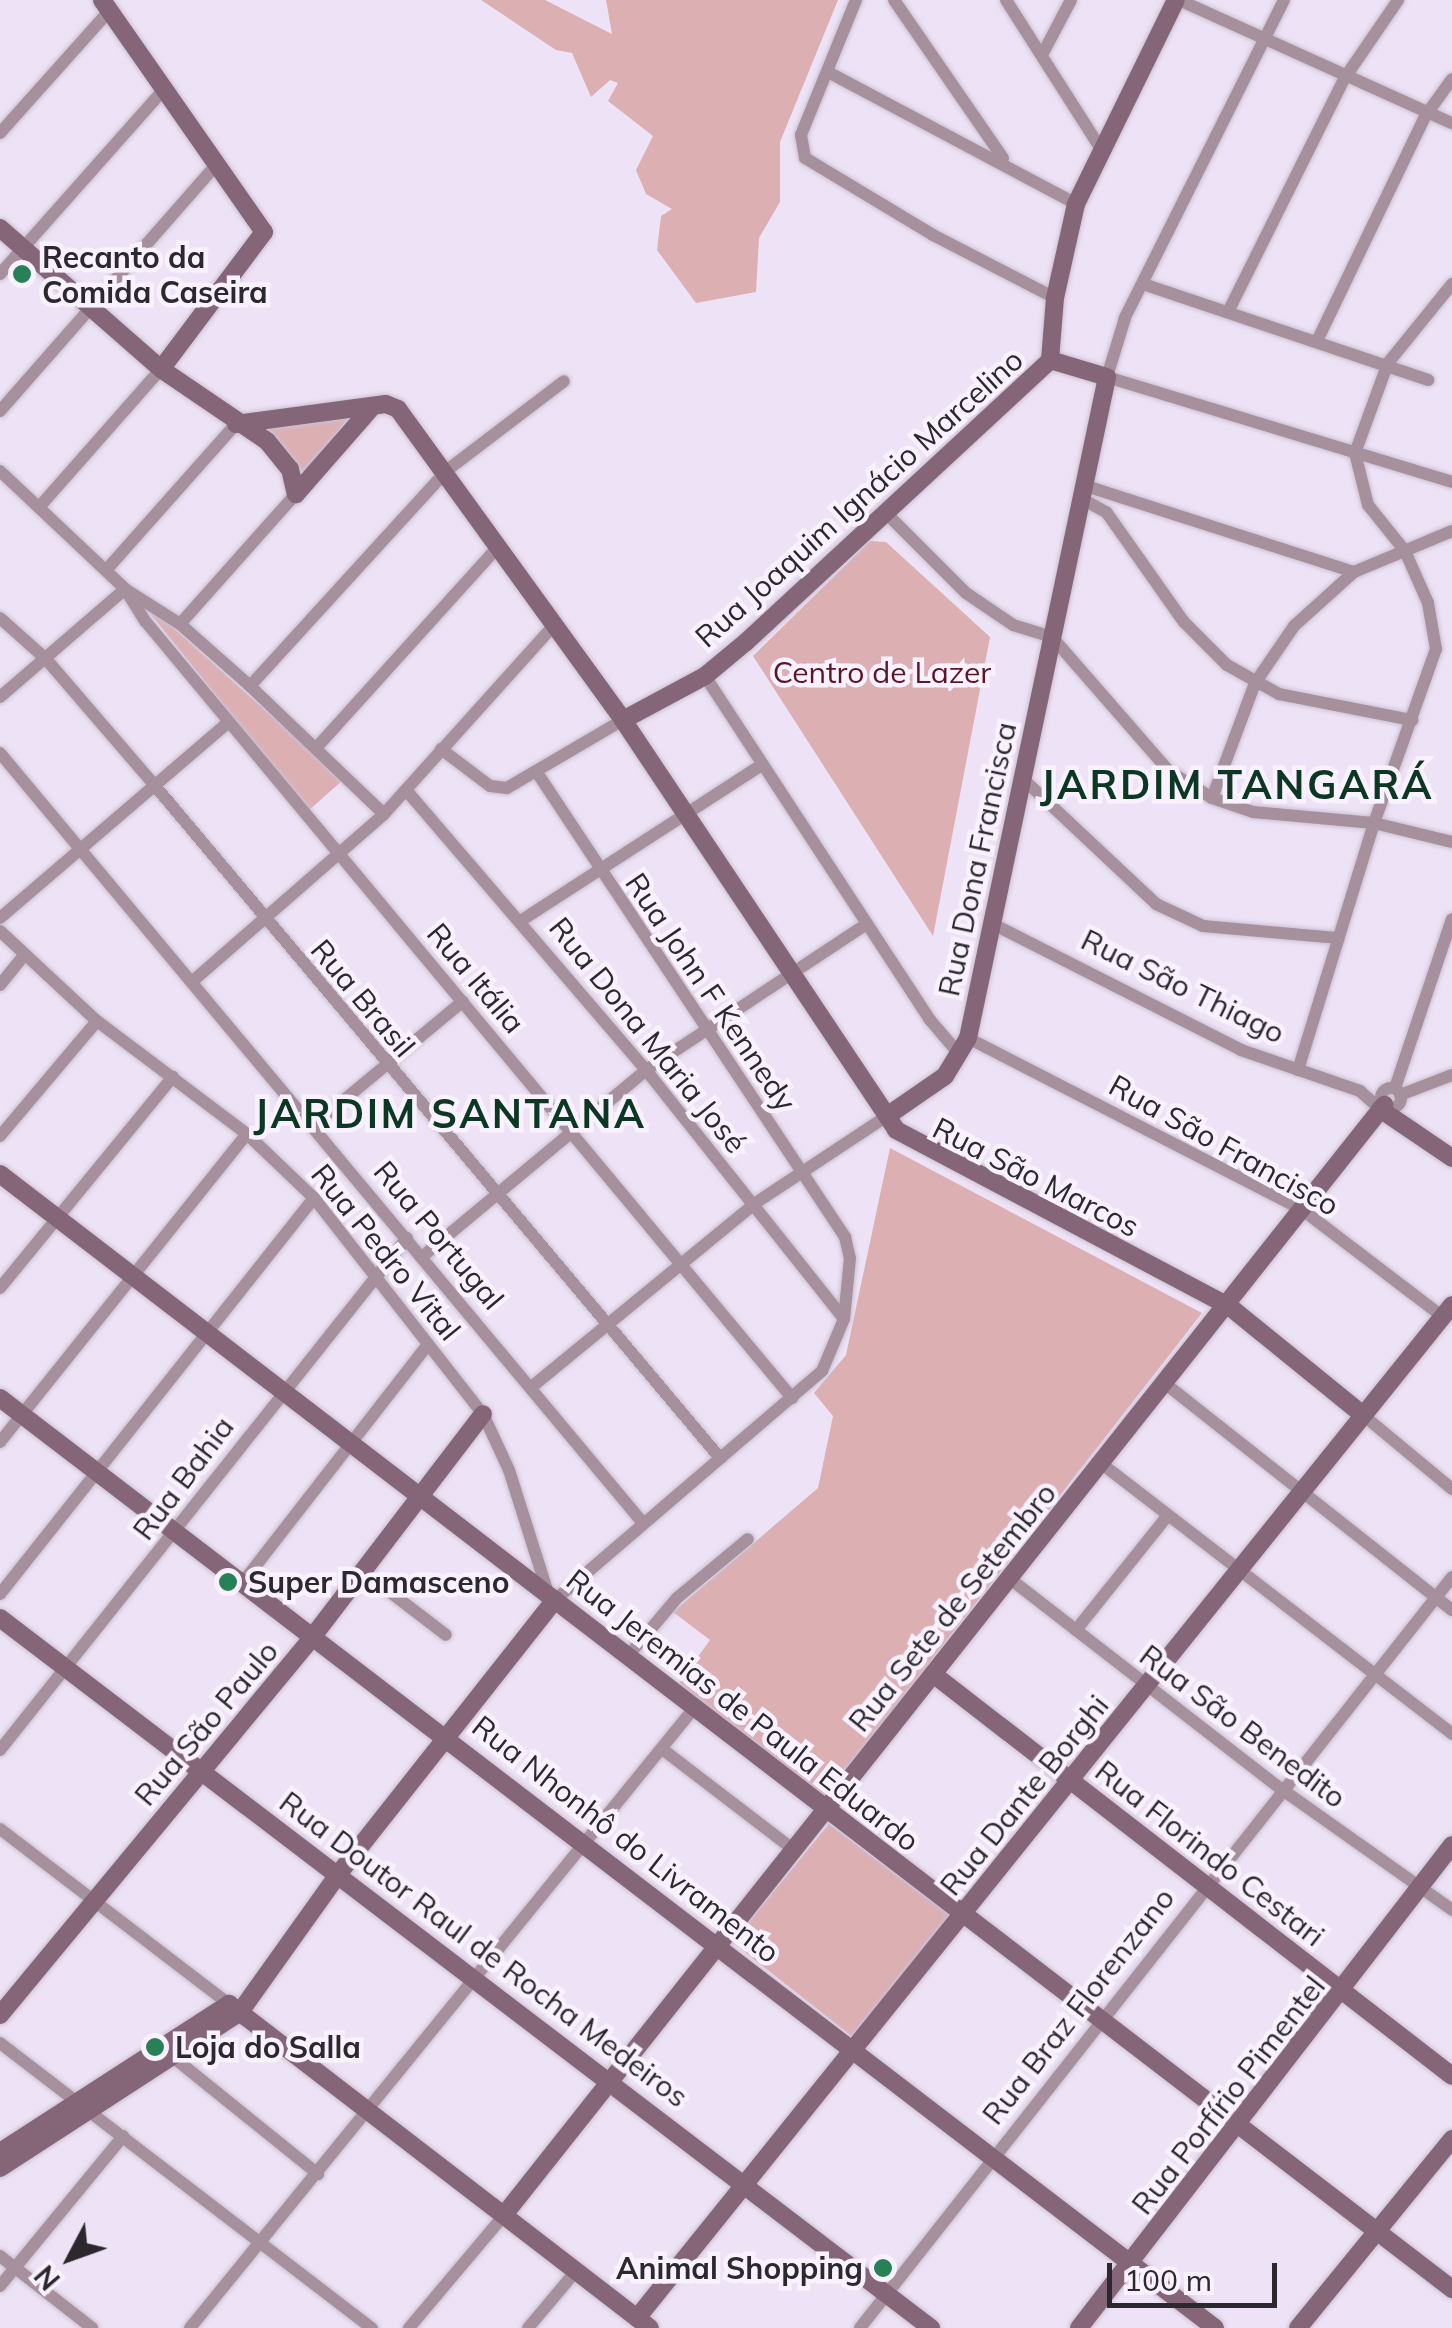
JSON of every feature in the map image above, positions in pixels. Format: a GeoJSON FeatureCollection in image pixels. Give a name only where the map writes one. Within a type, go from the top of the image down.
{"type":"FeatureCollection","features":[{"type":"Feature","properties":{"kind":"street"},"geometry":{"type":"LineString","coordinates":[[856,0],[802,135],[804,158],[933,236],[1056,298]]}},
{"type":"Feature","properties":{"kind":"street"},"geometry":{"type":"LineString","coordinates":[[894,0],[1006,163]]}},
{"type":"Feature","properties":{"kind":"street"},"geometry":{"type":"LineString","coordinates":[[1006,0],[1101,149]]}},
{"type":"Feature","properties":{"kind":"street"},"geometry":{"type":"LineString","coordinates":[[1042,55],[1071,0]]}},
{"type":"Feature","properties":{"kind":"street"},"geometry":{"type":"LineString","coordinates":[[1452,123],[1259,41],[1177,0],[1076,204],[1056,298],[1050,360],[1452,482]]}},
{"type":"Feature","properties":{"kind":"street","name":"Rua Dona Francisca"},"geometry":{"type":"LineString","coordinates":[[964,1046],[1107,378],[1144,284],[1259,41],[1284,0]]}},
{"type":"Feature","properties":{"kind":"street"},"geometry":{"type":"LineString","coordinates":[[1228,312],[1344,79],[1398,0]]}},
{"type":"Feature","properties":{"kind":"street"},"geometry":{"type":"LineString","coordinates":[[0,133],[106,5],[262,225],[263,238],[161,369],[41,505]]}},
{"type":"Feature","properties":{"kind":"street"},"geometry":{"type":"LineString","coordinates":[[828,72],[1006,163],[1076,204]]}},
{"type":"Feature","properties":{"kind":"street"},"geometry":{"type":"LineString","coordinates":[[1317,341],[1426,115],[1452,79]]}},
{"type":"Feature","properties":{"kind":"street"},"geometry":{"type":"LineString","coordinates":[[0,274],[165,88]]}},
{"type":"Feature","properties":{"kind":"street"},"geometry":{"type":"LineString","coordinates":[[0,412],[218,163]]}},
{"type":"Feature","properties":{"kind":"street"},"geometry":{"type":"LineString","coordinates":[[0,228],[161,369],[280,452],[296,494]]}},
{"type":"Feature","properties":{"kind":"street"},"geometry":{"type":"LineString","coordinates":[[1144,284],[1388,363],[1428,380]]}},
{"type":"Feature","properties":{"kind":"street"},"geometry":{"type":"LineString","coordinates":[[1298,1070],[1374,823],[1436,649],[1428,603],[1405,551],[1368,505],[1355,453],[1388,363],[1452,284]]}},
{"type":"Feature","properties":{"kind":"street","name":"Rua Joaquim Ignácio Marcelino"},"geometry":{"type":"LineString","coordinates":[[623,720],[704,676],[887,514],[1050,360]]}},
{"type":"Feature","properties":{"kind":"street"},"geometry":{"type":"LineString","coordinates":[[250,686],[446,472],[564,381]]}},
{"type":"Feature","properties":{"kind":"street"},"geometry":{"type":"LineString","coordinates":[[108,568],[236,424],[373,406]]}},
{"type":"Feature","properties":{"kind":"street"},"geometry":{"type":"LineString","coordinates":[[180,624],[373,406]]}},
{"type":"Feature","properties":{"kind":"street","name":"Rua São Marcos"},"geometry":{"type":"LineString","coordinates":[[373,406],[398,409],[446,472],[623,720],[887,1116],[924,1150],[1230,1307],[1452,1489]]}},
{"type":"Feature","properties":{"kind":"street","name":"Rua Itália"},"geometry":{"type":"LineString","coordinates":[[0,471],[108,568],[228,722],[792,1398]]}},
{"type":"Feature","properties":{"kind":"street"},"geometry":{"type":"LineString","coordinates":[[1085,493],[1354,572]]}},
{"type":"Feature","properties":{"kind":"street"},"geometry":{"type":"LineString","coordinates":[[1085,493],[1119,527],[1206,646],[1254,682],[1304,702],[1412,720]]}},
{"type":"Feature","properties":{"kind":"street"},"geometry":{"type":"LineString","coordinates":[[887,514],[966,593],[1013,625],[1052,637],[1169,771],[1212,798],[1253,812],[1374,823],[1452,842]]}},
{"type":"Feature","properties":{"kind":"street"},"geometry":{"type":"LineString","coordinates":[[1212,798],[1254,682],[1294,626],[1354,572],[1452,530]]}},
{"type":"Feature","properties":{"kind":"street"},"geometry":{"type":"LineString","coordinates":[[317,747],[497,548]]}},
{"type":"Feature","properties":{"kind":"street"},"geometry":{"type":"LineString","coordinates":[[0,697],[125,589],[180,624],[317,747],[384,814]]}},
{"type":"Feature","properties":{"kind":"street","name":"Rua Brasil"},"geometry":{"type":"LineString","coordinates":[[0,618],[46,659],[156,786],[720,1458]]}},
{"type":"Feature","properties":{"kind":"street"},"geometry":{"type":"LineString","coordinates":[[194,980],[384,814],[553,626]]}},
{"type":"Feature","properties":{"kind":"street"},"geometry":{"type":"LineString","coordinates":[[534,1384],[684,1266],[754,1204],[945,1076],[964,1046],[867,924],[704,676]]}},
{"type":"Feature","properties":{"kind":"street"},"geometry":{"type":"LineString","coordinates":[[441,749],[499,788],[538,774],[623,720]]}},
{"type":"Feature","properties":{"kind":"street"},"geometry":{"type":"LineString","coordinates":[[0,918],[228,722]]}},
{"type":"Feature","properties":{"kind":"street","name":"Rua Portugal"},"geometry":{"type":"LineString","coordinates":[[0,753],[534,1384],[643,1522]]}},
{"type":"Feature","properties":{"kind":"street"},"geometry":{"type":"LineString","coordinates":[[522,920],[762,765]]}},
{"type":"Feature","properties":{"kind":"street","name":"Rua John F Kennedy"},"geometry":{"type":"LineString","coordinates":[[538,774],[845,1237],[850,1258],[844,1318]]}},
{"type":"Feature","properties":{"kind":"street"},"geometry":{"type":"LineString","coordinates":[[1022,778],[1156,904],[1203,926],[1338,938]]}},
{"type":"Feature","properties":{"kind":"street","name":"Rua Dona Maria José"},"geometry":{"type":"LineString","coordinates":[[406,790],[522,920],[844,1318]]}},
{"type":"Feature","properties":{"kind":"street"},"geometry":{"type":"LineString","coordinates":[[1390,1099],[1434,984],[1452,919]]}},
{"type":"Feature","properties":{"kind":"street","name":"Rua São Thiago"},"geometry":{"type":"LineString","coordinates":[[991,922],[1241,1050],[1390,1099],[1452,1158]]}},
{"type":"Feature","properties":{"kind":"street"},"geometry":{"type":"LineString","coordinates":[[422,1256],[499,1196],[646,1070],[867,924]]}},
{"type":"Feature","properties":{"kind":"street","name":"Rua Pedro Vital"},"geometry":{"type":"LineString","coordinates":[[0,931],[23,957],[97,1021],[247,1134],[314,1198],[483,1414],[509,1470],[552,1598]]}},
{"type":"Feature","properties":{"kind":"street"},"geometry":{"type":"LineString","coordinates":[[0,986],[23,957]]}},
{"type":"Feature","properties":{"kind":"street"},"geometry":{"type":"LineString","coordinates":[[1434,984],[1452,978]]}},
{"type":"Feature","properties":{"kind":"street"},"geometry":{"type":"LineString","coordinates":[[315,1124],[464,1001]]}},
{"type":"Feature","properties":{"kind":"street"},"geometry":{"type":"LineString","coordinates":[[0,1136],[97,1021]]}},
{"type":"Feature","properties":{"kind":"street","name":"Rua São Francisco"},"geometry":{"type":"LineString","coordinates":[[964,1046],[1304,1211],[1447,1311]]}},
{"type":"Feature","properties":{"kind":"street"},"geometry":{"type":"LineString","coordinates":[[1390,1099],[1452,1075]]}},
{"type":"Feature","properties":{"kind":"street"},"geometry":{"type":"LineString","coordinates":[[0,1288],[173,1077]]}},
{"type":"Feature","properties":{"kind":"street","name":"Rua Sete de Setembro"},"geometry":{"type":"LineString","coordinates":[[410,2328],[720,1946],[1008,1578],[1230,1307],[1390,1099]]}},
{"type":"Feature","properties":{"kind":"street"},"geometry":{"type":"LineString","coordinates":[[0,1442],[247,1134]]}},
{"type":"Feature","properties":{"kind":"street","name":"Rua Jeremias de Paula Eduardo"},"geometry":{"type":"LineString","coordinates":[[0,1174],[1452,2289]]}},
{"type":"Feature","properties":{"kind":"street"},"geometry":{"type":"LineString","coordinates":[[0,1594],[314,1198]]}},
{"type":"Feature","properties":{"kind":"street","name":"Rua Bahia"},"geometry":{"type":"LineString","coordinates":[[0,1750],[177,1531],[373,1273],[407,1238]]}},
{"type":"Feature","properties":{"kind":"street","name":"Rua Dante Borghi"},"geometry":{"type":"LineString","coordinates":[[644,2323],[964,1914],[1447,1311]]}},
{"type":"Feature","properties":{"kind":"street"},"geometry":{"type":"LineString","coordinates":[[0,2168],[235,2008],[552,1598],[792,1398],[830,1360],[844,1318]]}},
{"type":"Feature","properties":{"kind":"street"},"geometry":{"type":"LineString","coordinates":[[243,1582],[428,1344]]}},
{"type":"Feature","properties":{"kind":"street"},"geometry":{"type":"LineString","coordinates":[[1167,1385],[1452,1610]]}},
{"type":"Feature","properties":{"kind":"street","name":"Rua Nhonhô do Livramento"},"geometry":{"type":"LineString","coordinates":[[0,1398],[448,1736],[1215,2328]]}},
{"type":"Feature","properties":{"kind":"street","name":"Rua São Paulo"},"geometry":{"type":"LineString","coordinates":[[0,2015],[314,1636],[483,1414]]}},
{"type":"Feature","properties":{"kind":"street"},"geometry":{"type":"LineString","coordinates":[[1102,1464],[1452,1734]]}},
{"type":"Feature","properties":{"kind":"street"},"geometry":{"type":"LineString","coordinates":[[1076,1630],[1168,1516]]}},
{"type":"Feature","properties":{"kind":"street"},"geometry":{"type":"LineString","coordinates":[[628,1656],[677,1598],[748,1539]]}},
{"type":"Feature","properties":{"kind":"street"},"geometry":{"type":"LineString","coordinates":[[364,1572],[446,1635]]}},
{"type":"Feature","properties":{"kind":"street","name":"Rua Braz Florenzano"},"geometry":{"type":"LineString","coordinates":[[860,2328],[1205,1883],[1452,1577]]}},
{"type":"Feature","properties":{"kind":"street","name":"Rua São Benedito"},"geometry":{"type":"LineString","coordinates":[[1008,1578],[1280,1788],[1452,1910]]}},
{"type":"Feature","properties":{"kind":"street","name":"Rua Doutor Raul de Rocha Medeiros"},"geometry":{"type":"LineString","coordinates":[[0,1618],[340,1872],[931,2328]]}},
{"type":"Feature","properties":{"kind":"street","name":"Rua Florindo Cestari"},"geometry":{"type":"LineString","coordinates":[[933,1674],[1452,2076]]}},
{"type":"Feature","properties":{"kind":"street"},"geometry":{"type":"LineString","coordinates":[[190,2328],[695,1708]]}},
{"type":"Feature","properties":{"kind":"street"},"geometry":{"type":"LineString","coordinates":[[662,1749],[794,1850]]}},
{"type":"Feature","properties":{"kind":"street"},"geometry":{"type":"LineString","coordinates":[[0,1829],[644,2323]]}},
{"type":"Feature","properties":{"kind":"street","name":"Rua Porfírio Pimentel"},"geometry":{"type":"LineString","coordinates":[[1080,2328],[1236,2124],[1344,1992],[1452,1845]]}},
{"type":"Feature","properties":{"kind":"street"},"geometry":{"type":"LineString","coordinates":[[0,2044],[372,2328]]}},
{"type":"Feature","properties":{"kind":"street"},"geometry":{"type":"LineString","coordinates":[[168,2053],[318,2174]]}},
{"type":"Feature","properties":{"kind":"street"},"geometry":{"type":"LineString","coordinates":[[0,2152],[87,2108]]}},
{"type":"Feature","properties":{"kind":"street"},"geometry":{"type":"LineString","coordinates":[[0,2286],[123,2136]]}},
{"type":"Feature","properties":{"kind":"street"},"geometry":{"type":"LineString","coordinates":[[1298,2328],[1452,2139]]}},
{"type":"Feature","properties":{"kind":"street"},"geometry":{"type":"LineString","coordinates":[[0,2256],[92,2328]]}},
{"type":"Feature","properties":{"kind":"street"},"geometry":{"type":"LineString","coordinates":[[528,2328],[576,2271]]}},
{"type":"Feature","properties":{"kind":"green space"},"geometry":{"type":"Polygon","coordinates":[[[481,0],[545,0],[612,34],[606,0],[838,0],[780,142],[780,202],[759,238],[756,292],[696,303],[657,250],[661,216],[672,209],[646,194],[636,170],[653,136],[608,101],[618,83],[610,80],[591,97],[572,53],[556,50],[481,0]]]}},
{"type":"Feature","properties":{"kind":"green space"},"geometry":{"type":"Polygon","coordinates":[[[351,415],[304,473],[268,433],[270,426],[351,415]]]}},
{"type":"Feature","properties":{"kind":"green space","name":"Centro de Lazer"},"geometry":{"type":"Polygon","coordinates":[[[870,541],[886,542],[990,637],[933,936],[753,656],[870,541]]]}},
{"type":"Feature","properties":{"kind":"green space"},"geometry":{"type":"Polygon","coordinates":[[[150,613],[167,622],[343,780],[308,811],[150,613]]]}},
{"type":"Feature","properties":{"kind":"green space"},"geometry":{"type":"Polygon","coordinates":[[[890,1148],[1202,1313],[824,1798],[679,1683],[710,1640],[673,1612],[818,1488],[833,1416],[814,1393],[846,1355],[890,1148]]]}},
{"type":"Feature","properties":{"kind":"green space"},"geometry":{"type":"Polygon","coordinates":[[[829,1824],[950,1915],[854,2038],[732,1942],[829,1824]]]}},
{"type":"Feature","properties":{"kind":"place","name":"Recanto da Comida Caseira"},"geometry":{"type":"Point","coordinates":[22,274]}},
{"type":"Feature","properties":{"kind":"place","name":"Super Damasceno"},"geometry":{"type":"Point","coordinates":[228,1582]}},
{"type":"Feature","properties":{"kind":"place","name":"Loja do Salla"},"geometry":{"type":"Point","coordinates":[155,2047]}},
{"type":"Feature","properties":{"kind":"place","name":"Animal Shopping"},"geometry":{"type":"Point","coordinates":[883,2268]}},
{"type":"Feature","properties":{"kind":"district","name":"JARDIM TANGARÁ"},"geometry":{"type":"Point","coordinates":[1237,784]}},
{"type":"Feature","properties":{"kind":"district","name":"JARDIM SANTANA"},"geometry":{"type":"Point","coordinates":[450,1113]}}]}
